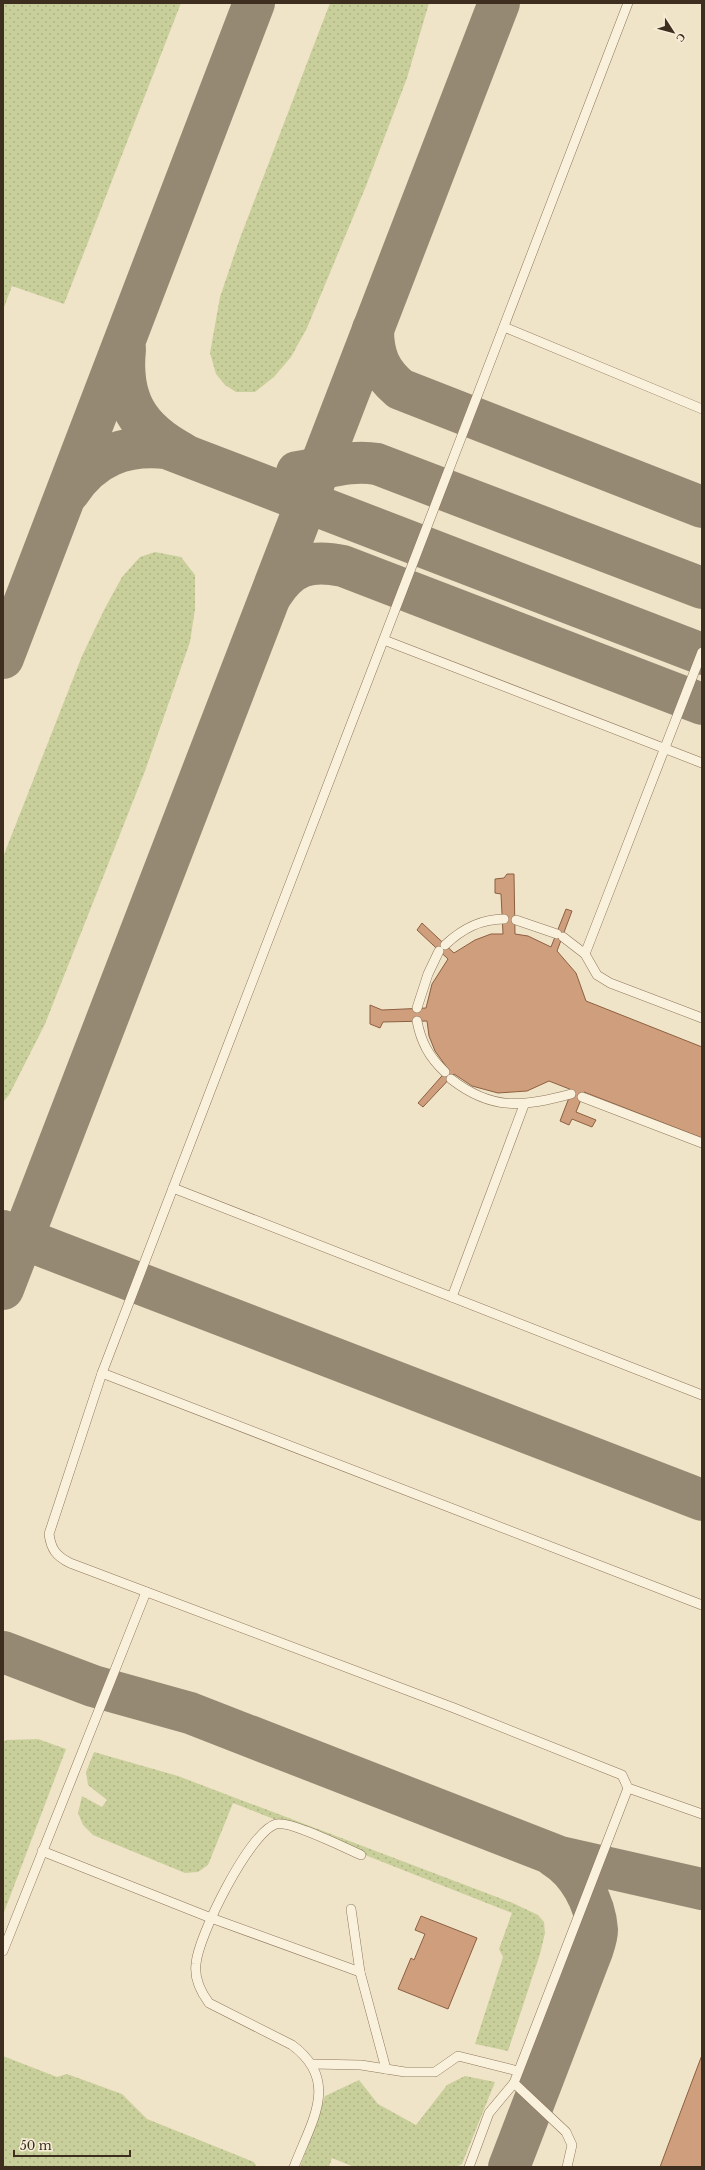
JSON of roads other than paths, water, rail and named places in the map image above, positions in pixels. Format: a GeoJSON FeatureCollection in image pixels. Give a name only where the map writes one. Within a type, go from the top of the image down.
{"type":"FeatureCollection","features":[{"type":"Feature","properties":{"kind":"lane"},"geometry":{"type":"LineString","coordinates":[[628,3],[102,1373],[50,1528],[50,1542],[56,1554],[70,1563],[509,1729],[622,1775],[628,1788],[702,1814]]}},
{"type":"Feature","properties":{"kind":"lane"},"geometry":{"type":"LineString","coordinates":[[504,327],[702,409]]}},
{"type":"Feature","properties":{"kind":"lane"},"geometry":{"type":"LineString","coordinates":[[384,640],[702,763]]}},
{"type":"Feature","properties":{"kind":"lane"},"geometry":{"type":"LineString","coordinates":[[585,954],[702,652]]}},
{"type":"Feature","properties":{"kind":"lane"},"geometry":{"type":"LineString","coordinates":[[417,1008],[428,974],[442,948],[472,926],[490,919],[504,919]]}},
{"type":"Feature","properties":{"kind":"lane"},"geometry":{"type":"LineString","coordinates":[[516,920],[560,935],[585,954],[597,975],[610,983],[702,1018]]}},
{"type":"Feature","properties":{"kind":"lane"},"geometry":{"type":"LineString","coordinates":[[417,1021],[423,1044],[429,1056],[448,1076],[476,1097],[496,1102],[524,1105],[570,1094]]}},
{"type":"Feature","properties":{"kind":"lane"},"geometry":{"type":"LineString","coordinates":[[582,1097],[702,1143]]}},
{"type":"Feature","properties":{"kind":"lane"},"geometry":{"type":"LineString","coordinates":[[452,1297],[524,1105]]}},
{"type":"Feature","properties":{"kind":"lane"},"geometry":{"type":"LineString","coordinates":[[173,1188],[702,1395]]}},
{"type":"Feature","properties":{"kind":"lane"},"geometry":{"type":"LineString","coordinates":[[102,1373],[702,1605]]}},
{"type":"Feature","properties":{"kind":"lane"},"geometry":{"type":"LineString","coordinates":[[3,1951],[146,1592]]}},
{"type":"Feature","properties":{"kind":"lane"},"geometry":{"type":"LineString","coordinates":[[468,2167],[489,2113],[514,2083],[628,1788]]}},
{"type":"Feature","properties":{"kind":"lane"},"geometry":{"type":"LineString","coordinates":[[294,2167],[317,2108],[319,2096],[317,2074],[312,2064],[303,2053],[292,2045],[209,2003],[200,1990],[196,1977],[198,1950],[211,1918],[226,1888],[259,1837],[275,1824],[290,1825],[361,1855]]}},
{"type":"Feature","properties":{"kind":"lane"},"geometry":{"type":"LineString","coordinates":[[42,1851],[211,1918],[360,1972]]}},
{"type":"Feature","properties":{"kind":"lane"},"geometry":{"type":"LineString","coordinates":[[352,1908],[360,1972],[386,2069]]}},
{"type":"Feature","properties":{"kind":"lane"},"geometry":{"type":"LineString","coordinates":[[312,2064],[339,2064],[405,2072],[435,2072],[458,2056],[518,2071]]}},
{"type":"Feature","properties":{"kind":"lane"},"geometry":{"type":"LineString","coordinates":[[514,2083],[566,2132],[572,2145],[567,2167]]}}]}
